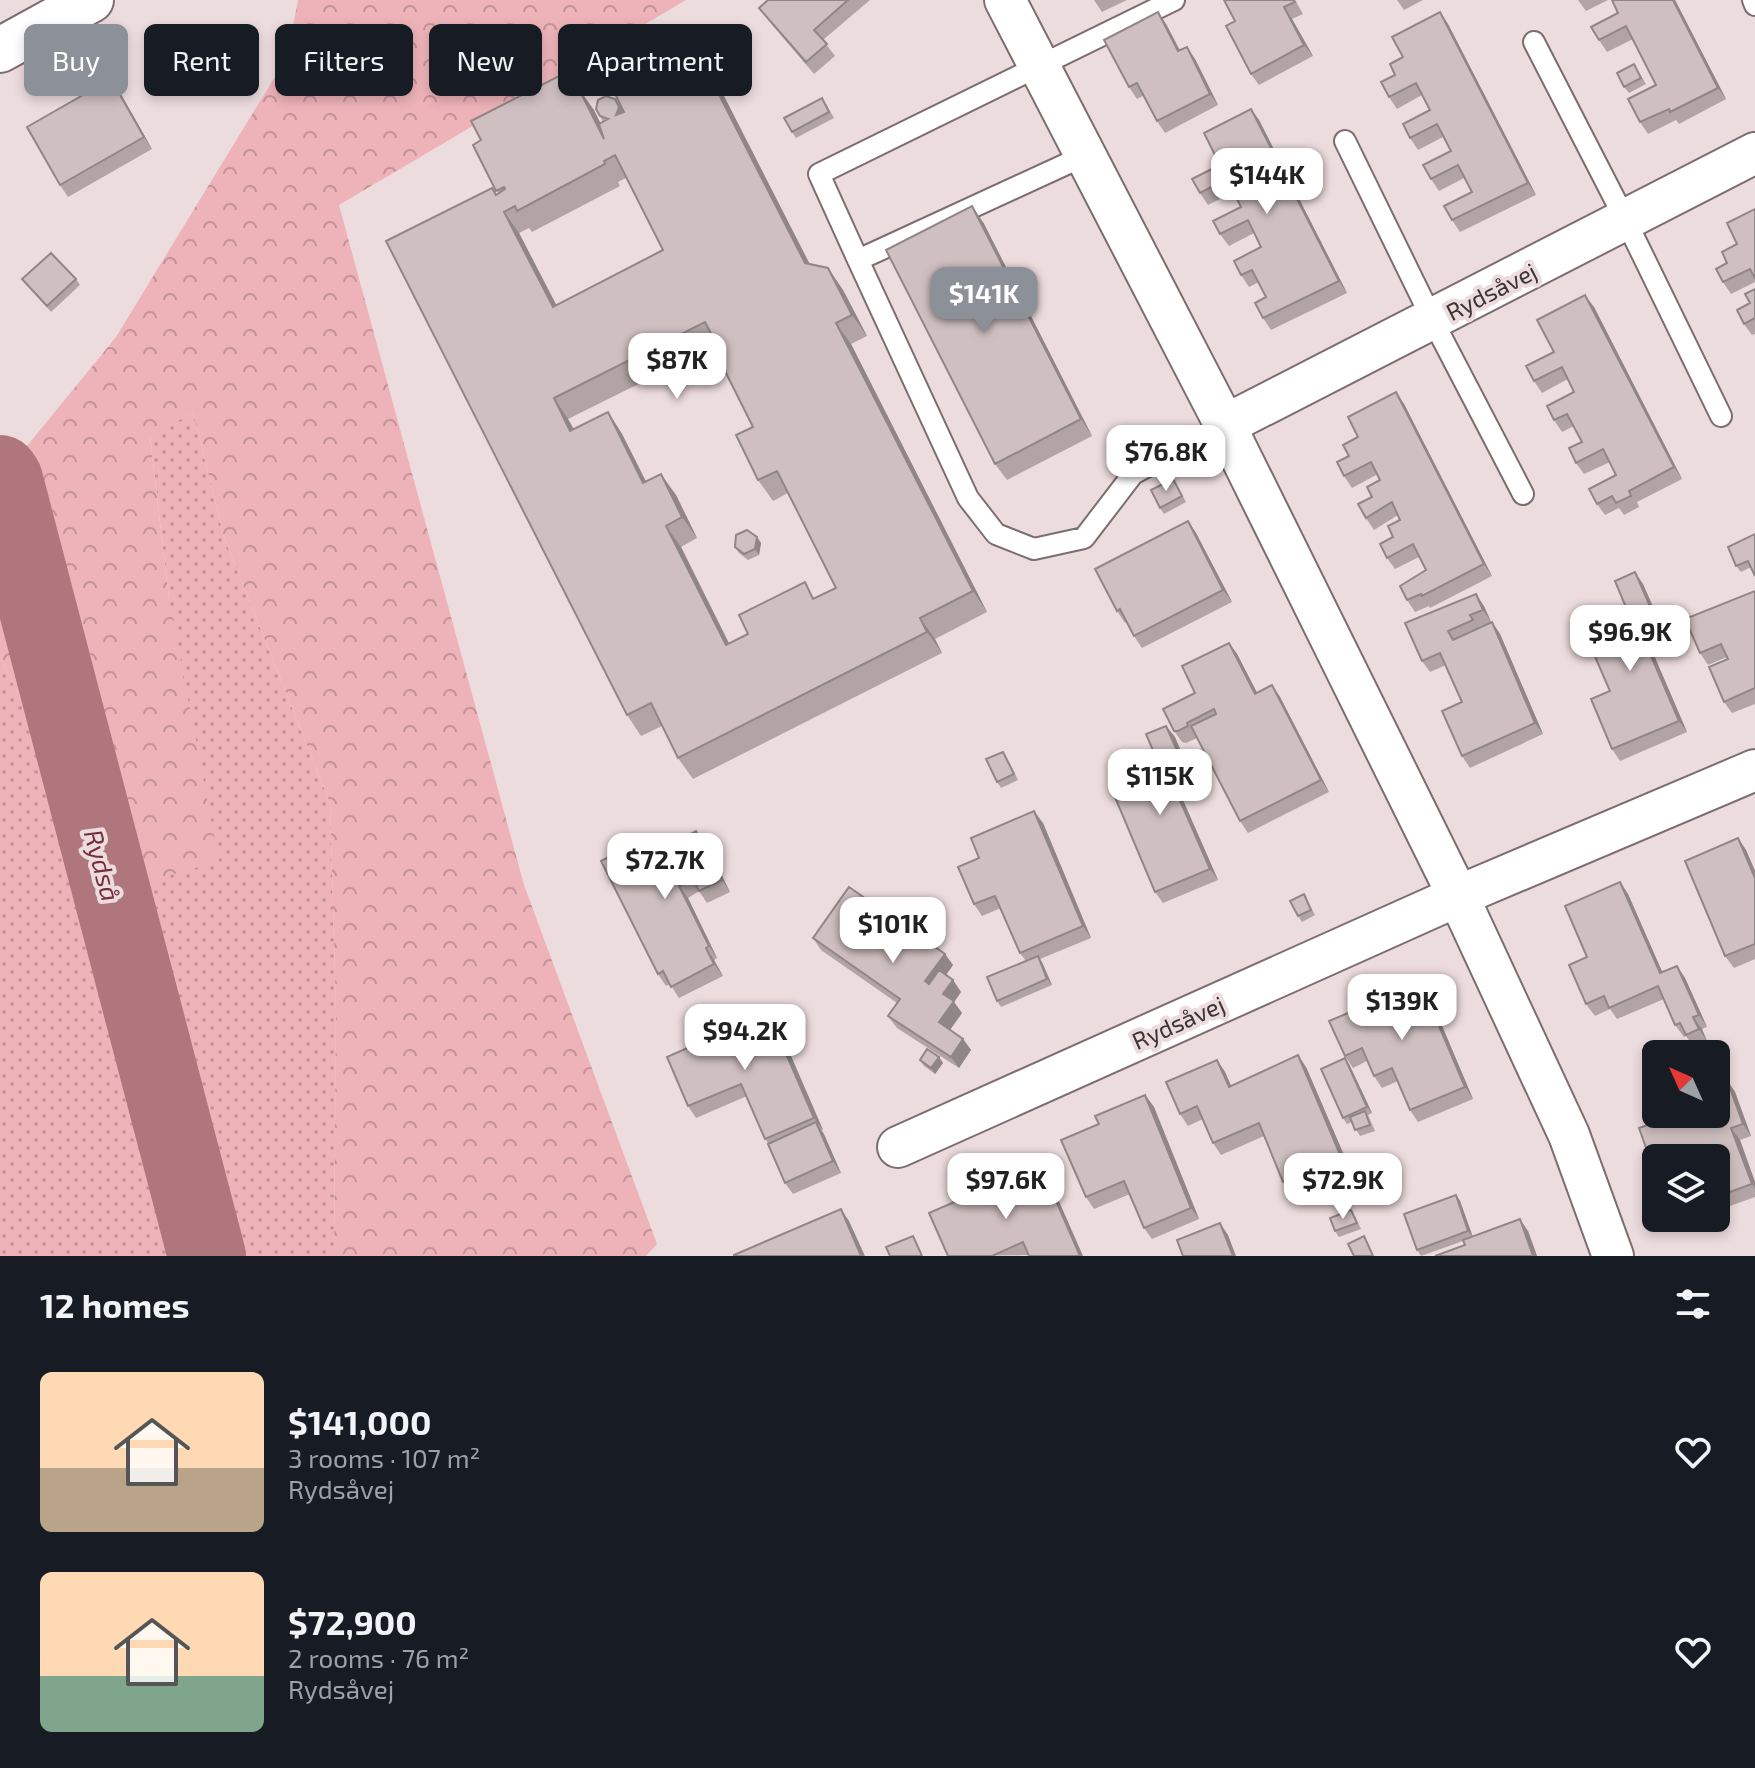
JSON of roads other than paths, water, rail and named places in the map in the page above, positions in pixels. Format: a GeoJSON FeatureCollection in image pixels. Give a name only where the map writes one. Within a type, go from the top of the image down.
{"type":"FeatureCollection","features":[{"type":"Feature","properties":{"kind":"main road"},"geometry":{"type":"LineString","coordinates":[[0,50],[91,0]]}},
{"type":"Feature","properties":{"kind":"street"},"geometry":{"type":"LineString","coordinates":[[1005,0],[1225,425],[1458,896],[1569,1135],[1613,1256]]}},
{"type":"Feature","properties":{"kind":"street","name":"Rydsåvej"},"geometry":{"type":"LineString","coordinates":[[1225,425],[1433,321],[1755,153]]}},
{"type":"Feature","properties":{"kind":"street","name":"Rydsåvej"},"geometry":{"type":"LineString","coordinates":[[898,1147],[1458,896],[1755,770]]}},
{"type":"Feature","properties":{"kind":"lane"},"geometry":{"type":"LineString","coordinates":[[1086,155],[858,260],[819,174],[1174,0]]}},
{"type":"Feature","properties":{"kind":"lane"},"geometry":{"type":"LineString","coordinates":[[1534,42],[1721,416]]}},
{"type":"Feature","properties":{"kind":"lane"},"geometry":{"type":"LineString","coordinates":[[1345,141],[1433,321],[1523,494]]}},
{"type":"Feature","properties":{"kind":"lane","name":"Rydsåvej"},"geometry":{"type":"LineString","coordinates":[[858,260],[968,498],[996,534],[1034,549],[1084,538],[1133,474],[1225,425]]}},
{"type":"Feature","properties":{"kind":"waterway","name":"Rydså"},"geometry":{"type":"LineString","coordinates":[[0,474],[207,1256]]}}]}
